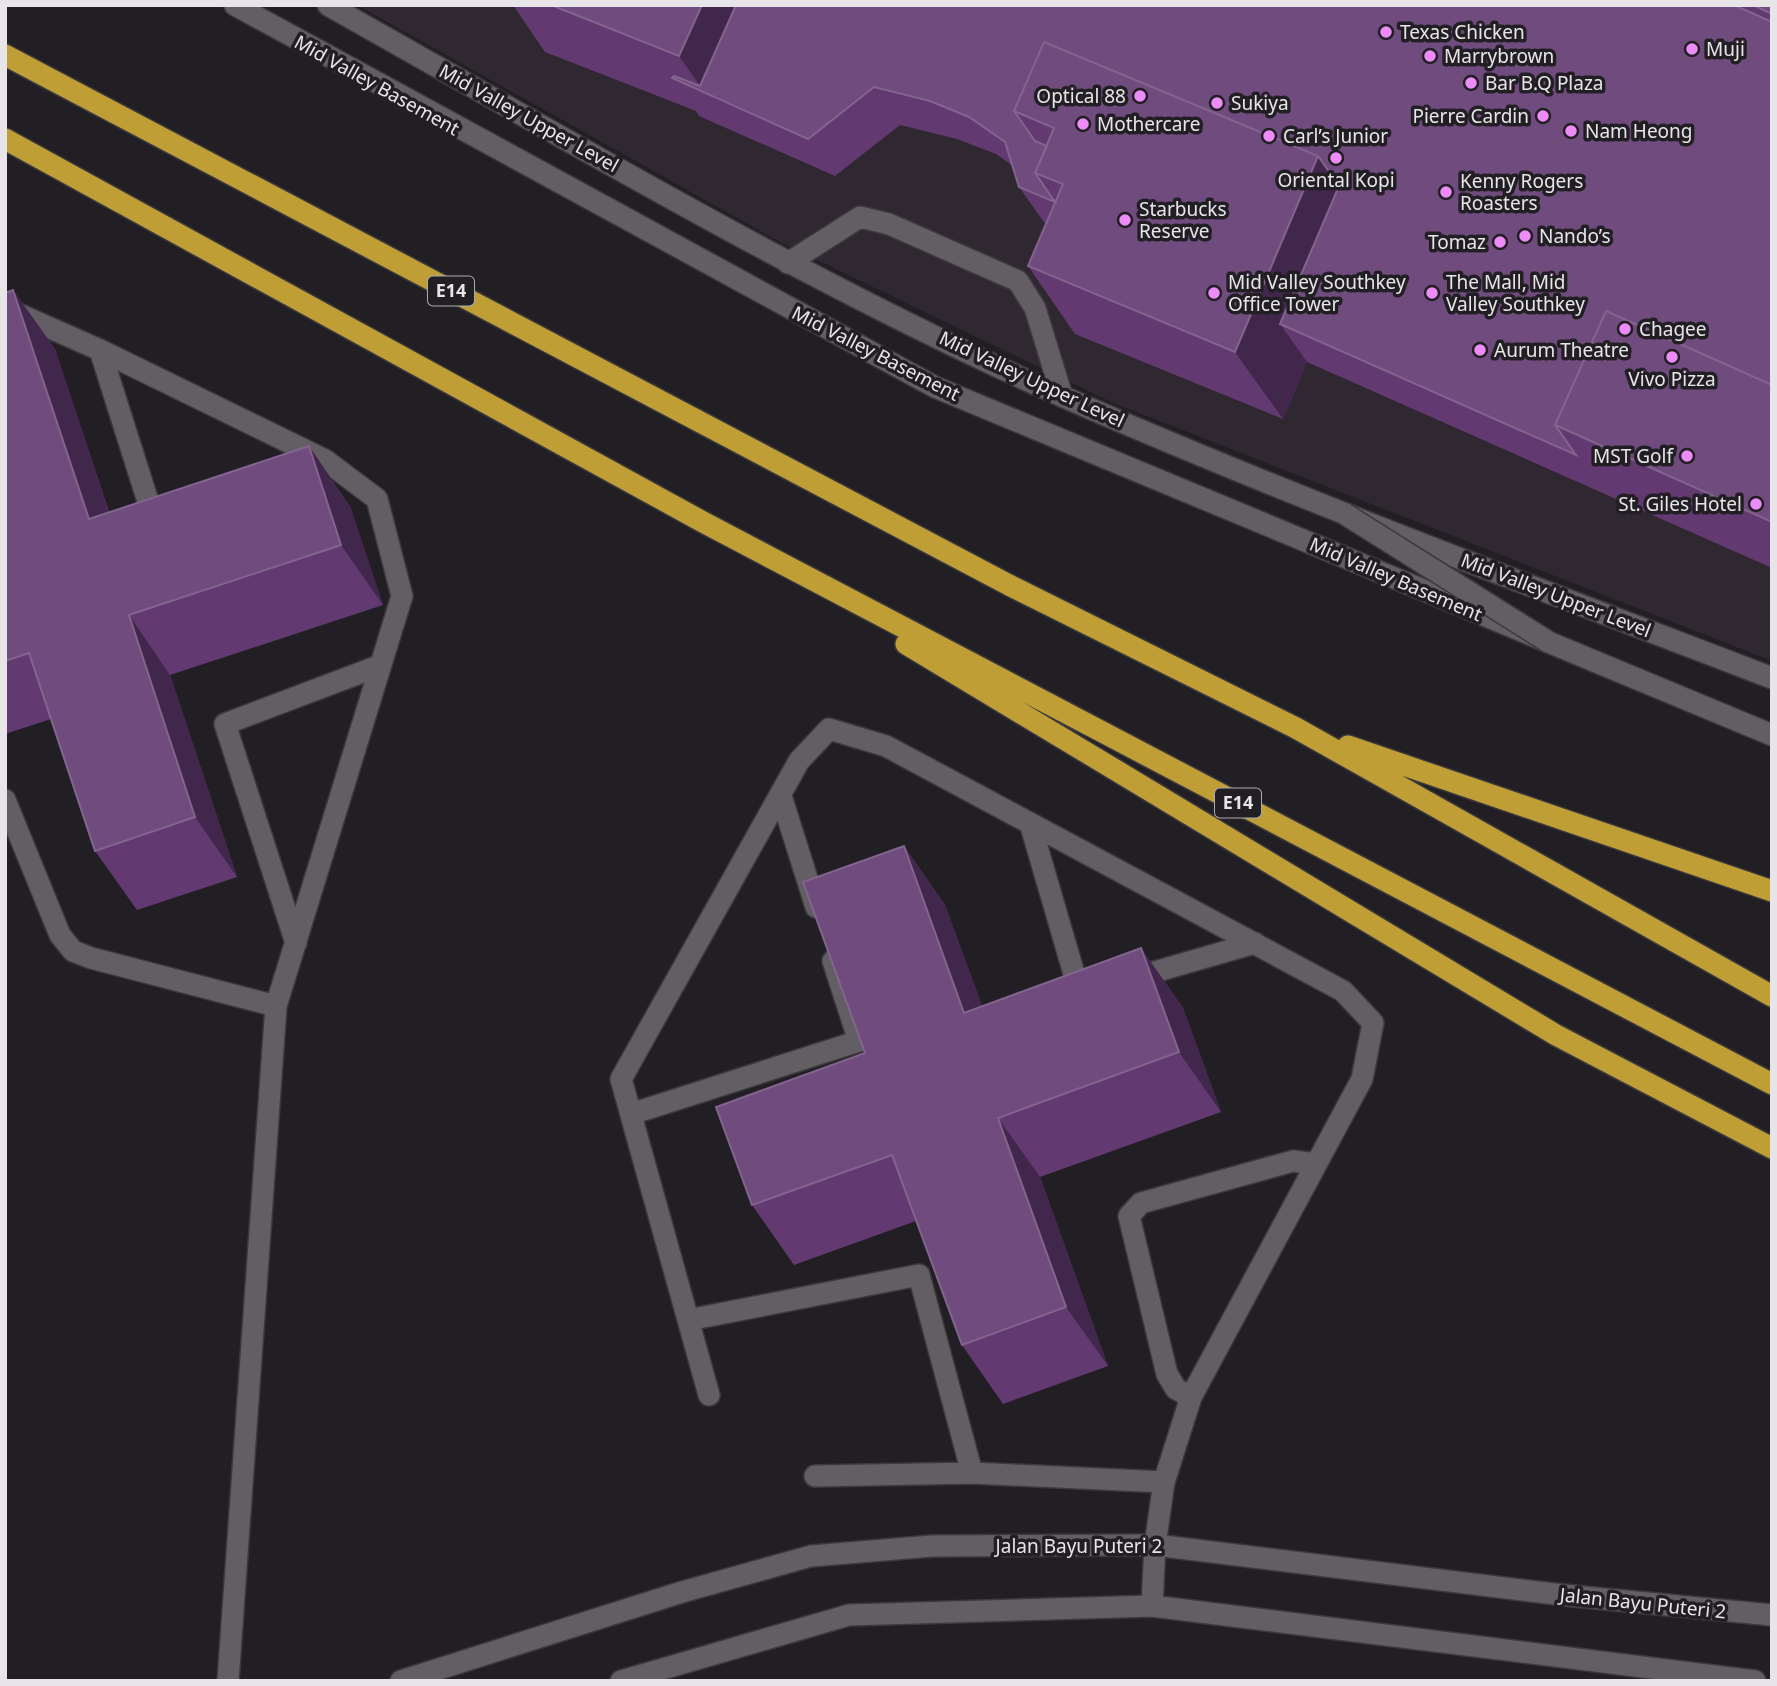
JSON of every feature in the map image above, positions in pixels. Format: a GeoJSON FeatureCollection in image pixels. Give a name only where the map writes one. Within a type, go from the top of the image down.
{"type":"FeatureCollection","features":[{"type":"Feature","properties":{"kind":"highway","name":"E14"},"geometry":{"type":"LineString","coordinates":[[5,55],[1009,584],[1296,728],[1772,996]]}},
{"type":"Feature","properties":{"kind":"highway","name":"E14"},"geometry":{"type":"LineString","coordinates":[[5,139],[704,522],[1772,1084]]}},
{"type":"Feature","properties":{"kind":"highway"},"geometry":{"type":"LineString","coordinates":[[704,522],[1556,1035],[1772,1149]]}},
{"type":"Feature","properties":{"kind":"highway"},"geometry":{"type":"LineString","coordinates":[[1296,728],[1772,891]]}},
{"type":"Feature","properties":{"kind":"street","name":"Mid Valley Basement"},"geometry":{"type":"LineString","coordinates":[[235,5],[935,387],[1547,641]]}},
{"type":"Feature","properties":{"kind":"street","name":"Mid Valley Upper Level"},"geometry":{"type":"LineString","coordinates":[[328,5],[788,263],[1062,396],[1345,514],[1772,678]]}},
{"type":"Feature","properties":{"kind":"street"},"geometry":{"type":"LineString","coordinates":[[788,263],[860,217],[889,224],[1018,281],[1035,308],[1062,396]]}},
{"type":"Feature","properties":{"kind":"street"},"geometry":{"type":"LineString","coordinates":[[5,307],[100,350],[325,460],[377,499],[402,596],[276,1006],[228,1681]]}},
{"type":"Feature","properties":{"kind":"street"},"geometry":{"type":"LineString","coordinates":[[100,350],[152,514],[179,505]]}},
{"type":"Feature","properties":{"kind":"street"},"geometry":{"type":"LineString","coordinates":[[299,469],[325,460]]}},
{"type":"Feature","properties":{"kind":"street"},"geometry":{"type":"LineString","coordinates":[[1345,514],[1547,641],[1772,735]]}},
{"type":"Feature","properties":{"kind":"street"},"geometry":{"type":"LineString","coordinates":[[296,943],[225,723],[382,665]]}},
{"type":"Feature","properties":{"kind":"street"},"geometry":{"type":"LineString","coordinates":[[709,1395],[621,1079],[799,761],[829,729],[886,746],[1255,943],[1343,991],[1373,1023],[1362,1079],[1191,1397],[1164,1482],[1155,1545],[1152,1606]]}},
{"type":"Feature","properties":{"kind":"street"},"geometry":{"type":"LineString","coordinates":[[631,1114],[859,1041],[781,796]]}},
{"type":"Feature","properties":{"kind":"street"},"geometry":{"type":"LineString","coordinates":[[5,800],[60,935],[74,951],[91,958],[276,1006]]}},
{"type":"Feature","properties":{"kind":"street"},"geometry":{"type":"LineString","coordinates":[[1030,823],[1080,994],[1255,943]]}},
{"type":"Feature","properties":{"kind":"street"},"geometry":{"type":"LineString","coordinates":[[1191,1397],[1176,1389],[1167,1374],[1129,1216],[1141,1203],[1293,1161],[1316,1164]]}},
{"type":"Feature","properties":{"kind":"street"},"geometry":{"type":"LineString","coordinates":[[688,1320],[919,1275],[972,1473]]}},
{"type":"Feature","properties":{"kind":"street"},"geometry":{"type":"LineString","coordinates":[[815,1476],[972,1473],[1164,1482]]}},
{"type":"Feature","properties":{"kind":"street","name":"Jalan Bayu Puteri 2"},"geometry":{"type":"LineString","coordinates":[[401,1681],[682,1592],[811,1556],[932,1546],[1155,1545],[1563,1595],[1772,1615]]}},
{"type":"Feature","properties":{"kind":"street"},"geometry":{"type":"LineString","coordinates":[[621,1681],[849,1615],[1152,1606],[1755,1681]]}},
{"type":"Feature","properties":{"kind":"shaded area","name":"The Mall, Mid Valley Southkey"},"geometry":{"type":"Polygon","coordinates":[[[357,5],[1772,5],[1772,661],[1111,402],[780,242],[357,5]]]}},
{"type":"Feature","properties":{"kind":"building"},"geometry":{"type":"Polygon","coordinates":[[[551,5],[702,5],[679,56],[551,5]]]}},
{"type":"Feature","properties":{"kind":"building","name":"The Mall, Mid Valley Southkey"},"geometry":{"type":"Polygon","coordinates":[[[736,5],[1734,5],[1772,22],[1772,385],[1606,311],[1555,425],[1576,455],[1280,324],[1339,186],[1318,156],[1044,42],[1014,111],[1035,141],[1047,146],[1035,173],[1055,202],[1019,187],[1005,142],[969,117],[930,101],[874,87],[808,139],[672,78],[674,76],[700,86],[736,5]]]}},
{"type":"Feature","properties":{"kind":"building"},"geometry":{"type":"Polygon","coordinates":[[[1753,5],[1772,5],[1772,14],[1753,5]]]}},
{"type":"Feature","properties":{"kind":"building","name":"Mid Valley Southkey Office Tower"},"geometry":{"type":"Polygon","coordinates":[[[1044,42],[1318,156],[1235,352],[1028,266],[1063,184],[1035,173],[1054,128],[1014,111],[1044,42]]]}},
{"type":"Feature","properties":{"kind":"building"},"geometry":{"type":"Polygon","coordinates":[[[13,290],[89,519],[309,446],[341,545],[129,615],[195,817],[95,851],[29,653],[5,661],[5,293],[13,290]]]}},
{"type":"Feature","properties":{"kind":"building"},"geometry":{"type":"Polygon","coordinates":[[[1606,311],[1772,385],[1772,522],[1555,425],[1606,311]]]}},
{"type":"Feature","properties":{"kind":"building"},"geometry":{"type":"Polygon","coordinates":[[[904,846],[964,1013],[1141,948],[1179,1052],[998,1118],[1066,1307],[962,1345],[892,1155],[752,1205],[716,1107],[865,1053],[803,882],[904,846]]]}},
{"type":"Feature","properties":{"kind":"place","name":"Texas Chicken"},"geometry":{"type":"Point","coordinates":[1386,32]}},
{"type":"Feature","properties":{"kind":"place","name":"Muji"},"geometry":{"type":"Point","coordinates":[1692,49]}},
{"type":"Feature","properties":{"kind":"place","name":"Marrybrown"},"geometry":{"type":"Point","coordinates":[1430,56]}},
{"type":"Feature","properties":{"kind":"place","name":"Bar B.Q Plaza"},"geometry":{"type":"Point","coordinates":[1471,83]}},
{"type":"Feature","properties":{"kind":"place","name":"Optical 88"},"geometry":{"type":"Point","coordinates":[1140,96]}},
{"type":"Feature","properties":{"kind":"place","name":"Sukiya"},"geometry":{"type":"Point","coordinates":[1217,103]}},
{"type":"Feature","properties":{"kind":"place","name":"Pierre Cardin"},"geometry":{"type":"Point","coordinates":[1543,116]}},
{"type":"Feature","properties":{"kind":"place","name":"Mothercare"},"geometry":{"type":"Point","coordinates":[1083,124]}},
{"type":"Feature","properties":{"kind":"place","name":"Nam Heong"},"geometry":{"type":"Point","coordinates":[1571,131]}},
{"type":"Feature","properties":{"kind":"place","name":"Carl’s Junior"},"geometry":{"type":"Point","coordinates":[1269,136]}},
{"type":"Feature","properties":{"kind":"place","name":"Oriental Kopi"},"geometry":{"type":"Point","coordinates":[1336,158]}},
{"type":"Feature","properties":{"kind":"place","name":"Kenny Rogers Roasters"},"geometry":{"type":"Point","coordinates":[1446,192]}},
{"type":"Feature","properties":{"kind":"place","name":"Starbucks Reserve"},"geometry":{"type":"Point","coordinates":[1125,220]}},
{"type":"Feature","properties":{"kind":"place","name":"Nando’s"},"geometry":{"type":"Point","coordinates":[1525,236]}},
{"type":"Feature","properties":{"kind":"place","name":"Tomaz"},"geometry":{"type":"Point","coordinates":[1500,242]}},
{"type":"Feature","properties":{"kind":"place","name":"Mid Valley Southkey Office Tower"},"geometry":{"type":"Point","coordinates":[1214,293]}},
{"type":"Feature","properties":{"kind":"place","name":"The Mall, Mid Valley Southkey"},"geometry":{"type":"Point","coordinates":[1432,293]}},
{"type":"Feature","properties":{"kind":"place","name":"Chagee"},"geometry":{"type":"Point","coordinates":[1625,329]}},
{"type":"Feature","properties":{"kind":"place","name":"Aurum Theatre"},"geometry":{"type":"Point","coordinates":[1480,350]}},
{"type":"Feature","properties":{"kind":"place","name":"Vivo Pizza"},"geometry":{"type":"Point","coordinates":[1672,357]}},
{"type":"Feature","properties":{"kind":"place","name":"MST Golf"},"geometry":{"type":"Point","coordinates":[1687,456]}},
{"type":"Feature","properties":{"kind":"place","name":"St. Giles Hotel"},"geometry":{"type":"Point","coordinates":[1756,504]}}]}
